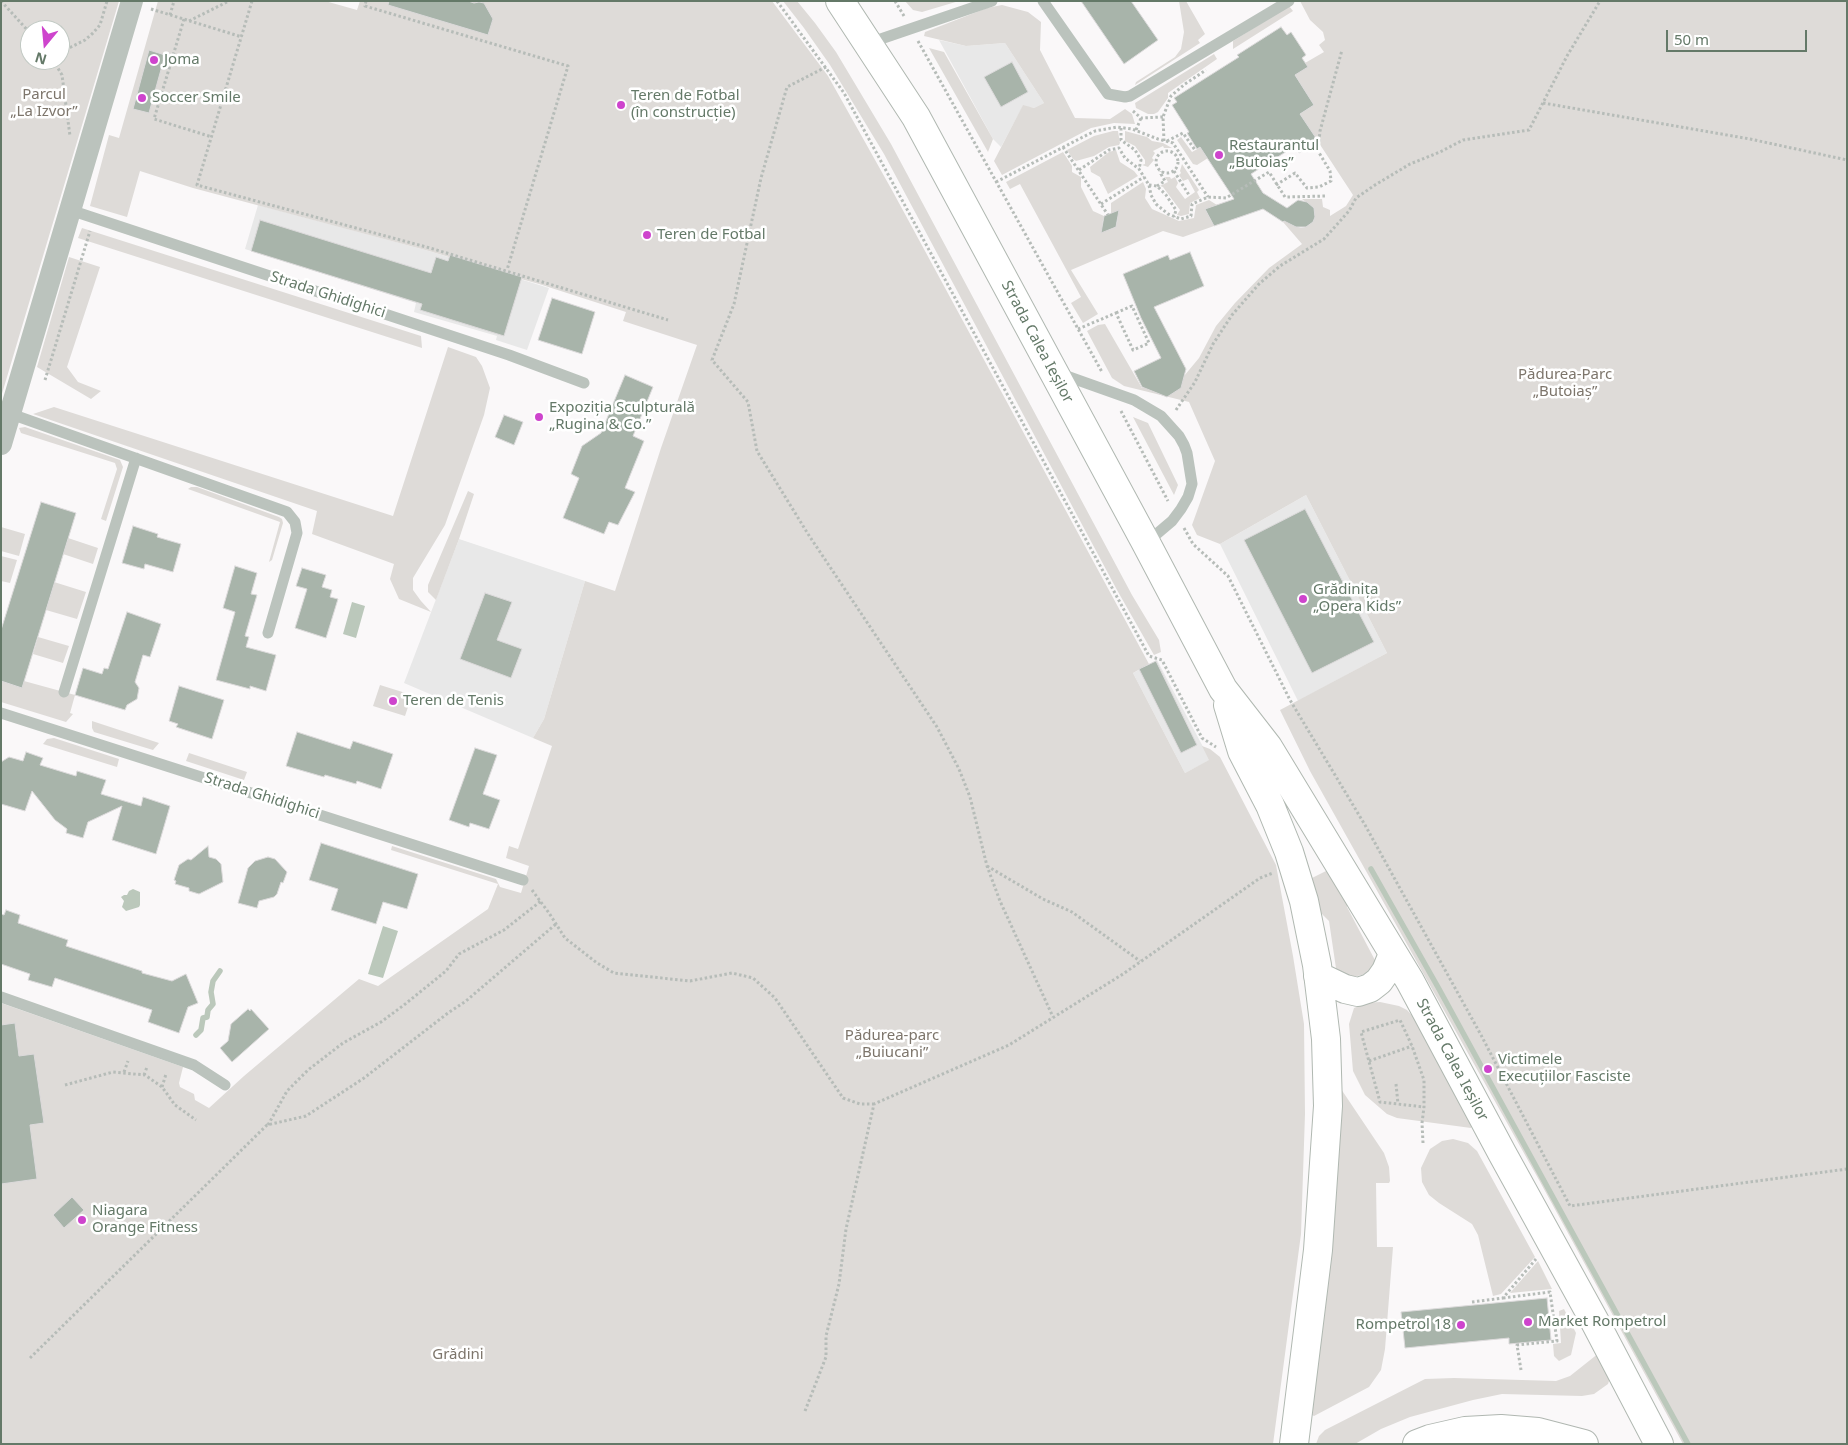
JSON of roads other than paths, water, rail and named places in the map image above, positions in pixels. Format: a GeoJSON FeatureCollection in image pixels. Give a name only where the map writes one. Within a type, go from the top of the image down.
{"type":"FeatureCollection","features":[{"type":"Feature","properties":{"kind":"main road","name":"Strada Calea Ieșilor"},"geometry":{"type":"LineString","coordinates":[[840,1],[916,117],[1223,689],[1268,747],[1394,954],[1659,1444]]}},
{"type":"Feature","properties":{"kind":"main road","name":"Strada Calea Ieșilor"},"geometry":{"type":"LineString","coordinates":[[1223,689],[1242,750],[1270,804],[1289,852],[1304,901],[1318,976],[1326,1039],[1328,1106],[1318,1250],[1294,1444]]}},
{"type":"Feature","properties":{"kind":"main road"},"geometry":{"type":"LineString","coordinates":[[1318,976],[1345,989],[1358,992],[1370,988],[1379,981],[1394,954]]}},
{"type":"Feature","properties":{"kind":"main road"},"geometry":{"type":"LineString","coordinates":[[1417,1444],[1465,1431],[1502,1429],[1538,1432],[1584,1444]]}},
{"type":"Feature","properties":{"kind":"street"},"geometry":{"type":"LineString","coordinates":[[1,444],[131,2]]}},
{"type":"Feature","properties":{"kind":"lane"},"geometry":{"type":"LineString","coordinates":[[869,43],[992,1]]}},
{"type":"Feature","properties":{"kind":"lane"},"geometry":{"type":"LineString","coordinates":[[1043,1],[1108,94],[1125,97],[1130,96],[1289,1]]}},
{"type":"Feature","properties":{"kind":"lane","name":"Strada Ghidighici"},"geometry":{"type":"LineString","coordinates":[[70,210],[500,352],[584,383]]}},
{"type":"Feature","properties":{"kind":"lane"},"geometry":{"type":"LineString","coordinates":[[1053,372],[1134,400],[1161,416],[1179,436],[1184,445],[1192,484],[1188,497],[1177,515],[1146,543]]}},
{"type":"Feature","properties":{"kind":"lane"},"geometry":{"type":"LineString","coordinates":[[11,414],[287,512],[295,522],[297,533],[268,633]]}},
{"type":"Feature","properties":{"kind":"lane"},"geometry":{"type":"LineString","coordinates":[[64,692],[136,458]]}},
{"type":"Feature","properties":{"kind":"lane","name":"Strada Ghidighici"},"geometry":{"type":"LineString","coordinates":[[1,713],[523,880]]}},
{"type":"Feature","properties":{"kind":"lane"},"geometry":{"type":"LineString","coordinates":[[1,997],[194,1065],[225,1085]]}},
{"type":"Feature","properties":{"kind":"waterway"},"geometry":{"type":"LineString","coordinates":[[1371,869],[1439,989],[1688,1444]]}},
{"type":"Feature","properties":{"kind":"waterway"},"geometry":{"type":"LineString","coordinates":[[196,1035],[201,1030],[203,1018],[207,1017],[208,1010],[213,1004],[211,992],[213,981],[220,971]]}},
{"type":"Feature","properties":{"kind":"place","name":"Joma"},"geometry":{"type":"Point","coordinates":[154,60]}},
{"type":"Feature","properties":{"kind":"place","name":"Soccer Smile"},"geometry":{"type":"Point","coordinates":[142,98]}},
{"type":"Feature","properties":{"kind":"place","name":"Teren de Fotbal (în construcție)"},"geometry":{"type":"Point","coordinates":[621,105]}},
{"type":"Feature","properties":{"kind":"place","name":"Restaurantul „Butoiaș”"},"geometry":{"type":"Point","coordinates":[1219,155]}},
{"type":"Feature","properties":{"kind":"place","name":"Teren de Fotbal"},"geometry":{"type":"Point","coordinates":[647,235]}},
{"type":"Feature","properties":{"kind":"place","name":"Expoziția Sculpturală „Rugina & Co.”"},"geometry":{"type":"Point","coordinates":[539,417]}},
{"type":"Feature","properties":{"kind":"place","name":"Grădinița „Opera Kids”"},"geometry":{"type":"Point","coordinates":[1303,599]}},
{"type":"Feature","properties":{"kind":"place","name":"Teren de Tenis"},"geometry":{"type":"Point","coordinates":[393,701]}},
{"type":"Feature","properties":{"kind":"place","name":"Victimele Execuțiilor Fasciste"},"geometry":{"type":"Point","coordinates":[1488,1069]}},
{"type":"Feature","properties":{"kind":"place","name":"Niagara Orange Fitness"},"geometry":{"type":"Point","coordinates":[82,1220]}},
{"type":"Feature","properties":{"kind":"place","name":"Market Rompetrol"},"geometry":{"type":"Point","coordinates":[1528,1322]}},
{"type":"Feature","properties":{"kind":"place","name":"Rompetrol 18"},"geometry":{"type":"Point","coordinates":[1461,1325]}},
{"type":"Feature","properties":{"kind":"park label","name":"Parcul „La Izvor”"},"geometry":{"type":"Point","coordinates":[44,104]}},
{"type":"Feature","properties":{"kind":"park label","name":"Pădurea-Parc „Butoiaș”"},"geometry":{"type":"Point","coordinates":[1565,384]}},
{"type":"Feature","properties":{"kind":"park label","name":"Pădurea-parc „Buiucani”"},"geometry":{"type":"Point","coordinates":[892,1044]}},
{"type":"Feature","properties":{"kind":"park label","name":"Grădini"},"geometry":{"type":"Point","coordinates":[458,1355]}}]}
